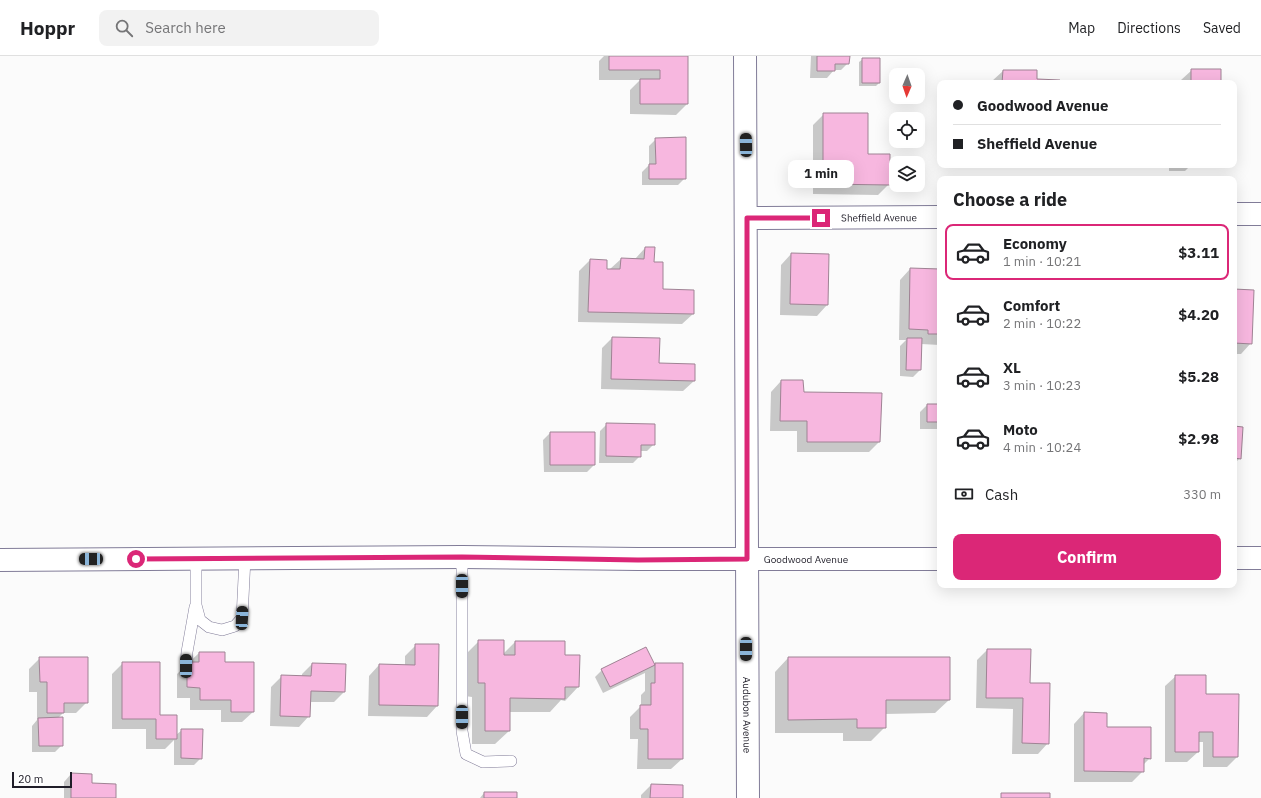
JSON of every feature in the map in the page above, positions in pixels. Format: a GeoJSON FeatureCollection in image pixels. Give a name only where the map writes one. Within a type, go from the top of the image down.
{"type":"FeatureCollection","features":[{"type":"Feature","properties":{"kind":"street","name":"Audubon Avenue"},"geometry":{"type":"LineString","coordinates":[[745,56],[747,218],[746,642],[748,798]]}},
{"type":"Feature","properties":{"kind":"street"},"geometry":{"type":"LineString","coordinates":[[1237,214],[1261,214]]}},
{"type":"Feature","properties":{"kind":"street","name":"Sheffield Avenue"},"geometry":{"type":"LineString","coordinates":[[747,218],[937,217]]}},
{"type":"Feature","properties":{"kind":"street","name":"Goodwood Avenue"},"geometry":{"type":"LineString","coordinates":[[0,560],[462,557],[638,560],[937,559]]}},
{"type":"Feature","properties":{"kind":"street"},"geometry":{"type":"LineString","coordinates":[[1237,558],[1261,558]]}},
{"type":"Feature","properties":{"kind":"lane"},"geometry":{"type":"LineString","coordinates":[[462,557],[462,732],[466,754],[483,762],[511,761]]}},
{"type":"Feature","properties":{"kind":"lane"},"geometry":{"type":"LineString","coordinates":[[196,605],[200,620],[209,627],[222,630],[235,626],[242,618],[245,558]]}},
{"type":"Feature","properties":{"kind":"lane"},"geometry":{"type":"LineString","coordinates":[[186,666],[187,652],[196,605],[196,559]]}},
{"type":"Feature","properties":{"kind":"building"},"geometry":{"type":"Polygon","coordinates":[[[609,56],[688,56],[688,104],[640,104],[640,79],[660,79],[660,70],[609,70],[609,56]]]}},
{"type":"Feature","properties":{"kind":"building"},"geometry":{"type":"Polygon","coordinates":[[[817,56],[850,56],[849,64],[835,64],[835,71],[817,71],[817,56]]]}},
{"type":"Feature","properties":{"kind":"building"},"geometry":{"type":"Polygon","coordinates":[[[862,58],[880,58],[880,83],[862,83],[862,58]]]}},
{"type":"Feature","properties":{"kind":"building"},"geometry":{"type":"Polygon","coordinates":[[[1191,69],[1221,69],[1221,80],[1191,80],[1191,69]]]}},
{"type":"Feature","properties":{"kind":"building"},"geometry":{"type":"Polygon","coordinates":[[[1003,70],[1037,70],[1037,79],[1060,80],[1002,80],[1003,70]]]}},
{"type":"Feature","properties":{"kind":"building"},"geometry":{"type":"Polygon","coordinates":[[[823,113],[868,113],[868,154],[890,154],[889,185],[823,184],[823,113]]]}},
{"type":"Feature","properties":{"kind":"building"},"geometry":{"type":"Polygon","coordinates":[[[686,137],[686,179],[649,179],[649,164],[656,164],[655,138],[686,137]]]}},
{"type":"Feature","properties":{"kind":"building"},"geometry":{"type":"Polygon","coordinates":[[[645,247],[655,247],[654,262],[663,262],[663,289],[694,290],[694,314],[588,312],[590,259],[607,260],[607,269],[620,269],[621,258],[644,259],[645,247]]]}},
{"type":"Feature","properties":{"kind":"building"},"geometry":{"type":"Polygon","coordinates":[[[791,253],[829,254],[828,305],[790,304],[791,253]]]}},
{"type":"Feature","properties":{"kind":"building"},"geometry":{"type":"Polygon","coordinates":[[[910,268],[937,269],[937,334],[928,334],[928,330],[909,329],[910,268]]]}},
{"type":"Feature","properties":{"kind":"building"},"geometry":{"type":"Polygon","coordinates":[[[1237,289],[1254,290],[1252,344],[1237,343],[1237,289]]]}},
{"type":"Feature","properties":{"kind":"building"},"geometry":{"type":"Polygon","coordinates":[[[612,337],[660,338],[659,363],[695,364],[695,381],[611,379],[612,337]]]}},
{"type":"Feature","properties":{"kind":"building"},"geometry":{"type":"Polygon","coordinates":[[[907,338],[922,338],[921,370],[906,370],[907,338]]]}},
{"type":"Feature","properties":{"kind":"building"},"geometry":{"type":"Polygon","coordinates":[[[781,380],[803,380],[804,392],[882,393],[880,442],[807,442],[807,421],[780,421],[781,380]]]}},
{"type":"Feature","properties":{"kind":"building"},"geometry":{"type":"Polygon","coordinates":[[[927,404],[937,404],[937,422],[927,422],[927,404]]]}},
{"type":"Feature","properties":{"kind":"building"},"geometry":{"type":"Polygon","coordinates":[[[606,423],[655,424],[655,445],[641,445],[641,457],[606,456],[606,423]]]}},
{"type":"Feature","properties":{"kind":"building"},"geometry":{"type":"Polygon","coordinates":[[[1237,426],[1243,427],[1241,459],[1237,458],[1237,426]]]}},
{"type":"Feature","properties":{"kind":"building"},"geometry":{"type":"Polygon","coordinates":[[[550,432],[595,432],[595,465],[550,465],[550,432]]]}},
{"type":"Feature","properties":{"kind":"building"},"geometry":{"type":"Polygon","coordinates":[[[478,640],[504,640],[504,655],[515,655],[515,641],[565,641],[565,655],[580,655],[579,687],[565,687],[565,699],[510,698],[510,731],[485,731],[485,683],[478,683],[478,640]]]}},
{"type":"Feature","properties":{"kind":"building"},"geometry":{"type":"Polygon","coordinates":[[[415,644],[439,644],[438,706],[379,705],[379,664],[415,665],[415,644]]]}},
{"type":"Feature","properties":{"kind":"building"},"geometry":{"type":"Polygon","coordinates":[[[646,647],[655,665],[610,687],[601,669],[646,647]]]}},
{"type":"Feature","properties":{"kind":"building"},"geometry":{"type":"Polygon","coordinates":[[[987,649],[1031,649],[1030,683],[1050,683],[1049,744],[1022,743],[1023,698],[986,698],[987,649]]]}},
{"type":"Feature","properties":{"kind":"building"},"geometry":{"type":"Polygon","coordinates":[[[199,652],[225,652],[225,662],[254,662],[254,712],[231,712],[231,700],[200,700],[200,688],[187,687],[187,662],[199,662],[199,652]]]}},
{"type":"Feature","properties":{"kind":"building"},"geometry":{"type":"Polygon","coordinates":[[[39,657],[88,657],[88,703],[64,703],[64,713],[47,713],[47,682],[40,682],[39,657]]]}},
{"type":"Feature","properties":{"kind":"building"},"geometry":{"type":"Polygon","coordinates":[[[788,657],[950,657],[950,700],[886,700],[886,728],[857,728],[857,719],[788,720],[788,657]]]}},
{"type":"Feature","properties":{"kind":"building"},"geometry":{"type":"Polygon","coordinates":[[[122,662],[160,662],[160,715],[177,715],[177,739],[156,739],[156,719],[122,719],[122,662]]]}},
{"type":"Feature","properties":{"kind":"building"},"geometry":{"type":"Polygon","coordinates":[[[312,663],[346,664],[345,692],[311,691],[310,717],[280,716],[281,675],[311,676],[312,663]]]}},
{"type":"Feature","properties":{"kind":"building"},"geometry":{"type":"Polygon","coordinates":[[[655,663],[683,663],[683,759],[648,759],[648,729],[640,729],[640,705],[651,705],[651,683],[655,683],[655,663]]]}},
{"type":"Feature","properties":{"kind":"building"},"geometry":{"type":"Polygon","coordinates":[[[1175,675],[1206,675],[1206,694],[1239,694],[1238,757],[1213,757],[1213,732],[1199,732],[1199,752],[1175,752],[1175,675]]]}},
{"type":"Feature","properties":{"kind":"building"},"geometry":{"type":"Polygon","coordinates":[[[1084,712],[1107,713],[1107,727],[1151,727],[1151,759],[1144,758],[1144,772],[1084,771],[1084,712]]]}},
{"type":"Feature","properties":{"kind":"building"},"geometry":{"type":"Polygon","coordinates":[[[63,717],[63,746],[39,746],[38,718],[63,717]]]}},
{"type":"Feature","properties":{"kind":"building"},"geometry":{"type":"Polygon","coordinates":[[[181,729],[203,729],[202,759],[181,758],[181,729]]]}},
{"type":"Feature","properties":{"kind":"building"},"geometry":{"type":"Polygon","coordinates":[[[71,773],[92,774],[92,783],[116,784],[116,798],[71,798],[71,773]]]}},
{"type":"Feature","properties":{"kind":"building"},"geometry":{"type":"Polygon","coordinates":[[[651,784],[683,785],[683,798],[650,798],[651,784]]]}},
{"type":"Feature","properties":{"kind":"building"},"geometry":{"type":"Polygon","coordinates":[[[484,792],[517,792],[517,798],[484,798],[484,792]]]}},
{"type":"Feature","properties":{"kind":"building"},"geometry":{"type":"Polygon","coordinates":[[[1001,793],[1050,793],[1050,798],[1001,798],[1001,793]]]}},
{"type":"Feature","properties":{"kind":"route"},"geometry":{"type":"LineString","coordinates":[[136,559],[462,557],[638,560],[747,559],[747,218],[821,218]]}}]}
